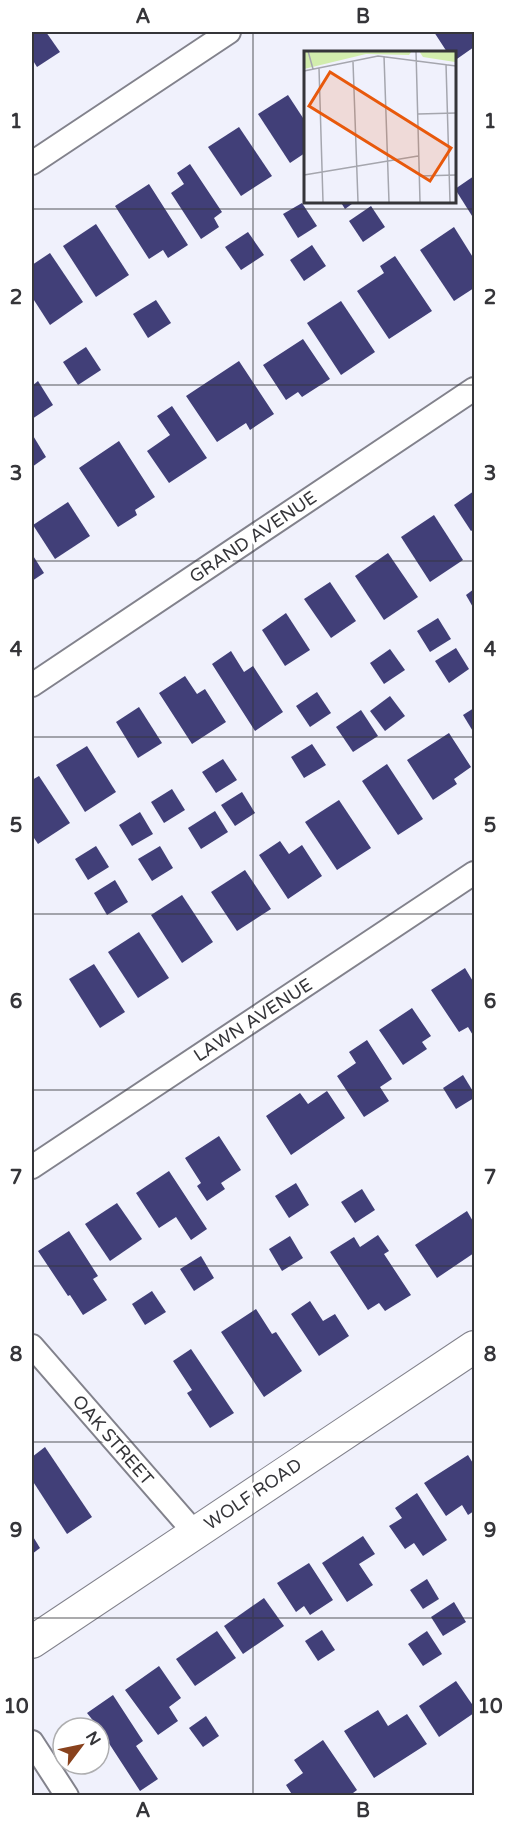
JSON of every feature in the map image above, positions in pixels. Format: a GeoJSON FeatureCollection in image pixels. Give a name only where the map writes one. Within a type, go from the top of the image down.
{"type":"FeatureCollection","features":[{"type":"Feature","properties":{"kind":"main road","name":"WOLF ROAD"},"geometry":{"type":"LineString","coordinates":[[32,1642],[474,1347]]}},
{"type":"Feature","properties":{"kind":"street"},"geometry":{"type":"LineString","coordinates":[[32,163],[229,32]]}},
{"type":"Feature","properties":{"kind":"street","name":"GRAND AVENUE"},"geometry":{"type":"LineString","coordinates":[[32,685],[474,389]]}},
{"type":"Feature","properties":{"kind":"street","name":"LAWN AVENUE"},"geometry":{"type":"LineString","coordinates":[[32,1167],[474,873]]}},
{"type":"Feature","properties":{"kind":"street","name":"OAK STREET"},"geometry":{"type":"LineString","coordinates":[[32,1346],[195,1533]]}},
{"type":"Feature","properties":{"kind":"street"},"geometry":{"type":"LineString","coordinates":[[32,1742],[68,1796]]}},
{"type":"Feature","properties":{"kind":"building"},"geometry":{"type":"Polygon","coordinates":[[[32,32],[46,32],[60,52],[37,67],[32,59],[32,32]]]}},
{"type":"Feature","properties":{"kind":"building"},"geometry":{"type":"Polygon","coordinates":[[[434,32],[474,32],[474,47],[455,60],[455,51],[446,51],[434,32]]]}},
{"type":"Feature","properties":{"kind":"building"},"geometry":{"type":"Polygon","coordinates":[[[288,95],[304,119],[304,154],[290,163],[258,114],[288,95]]]}},
{"type":"Feature","properties":{"kind":"building"},"geometry":{"type":"Polygon","coordinates":[[[239,127],[272,176],[241,196],[208,147],[239,127]]]}},
{"type":"Feature","properties":{"kind":"building"},"geometry":{"type":"Polygon","coordinates":[[[190,164],[222,212],[214,218],[219,227],[201,239],[171,193],[184,184],[177,173],[190,164]]]}},
{"type":"Feature","properties":{"kind":"building"},"geometry":{"type":"Polygon","coordinates":[[[474,176],[474,219],[455,189],[474,176]]]}},
{"type":"Feature","properties":{"kind":"building"},"geometry":{"type":"Polygon","coordinates":[[[149,184],[188,245],[168,258],[163,250],[149,259],[115,206],[149,184]]]}},
{"type":"Feature","properties":{"kind":"building"},"geometry":{"type":"Polygon","coordinates":[[[341,202],[355,202],[345,209],[341,202]]]}},
{"type":"Feature","properties":{"kind":"building"},"geometry":{"type":"Polygon","coordinates":[[[302,203],[317,226],[298,238],[283,214],[302,203]]]}},
{"type":"Feature","properties":{"kind":"building"},"geometry":{"type":"Polygon","coordinates":[[[371,206],[385,227],[363,242],[349,221],[371,206]]]}},
{"type":"Feature","properties":{"kind":"building"},"geometry":{"type":"Polygon","coordinates":[[[96,224],[129,275],[96,297],[63,246],[96,224]]]}},
{"type":"Feature","properties":{"kind":"building"},"geometry":{"type":"Polygon","coordinates":[[[454,227],[474,259],[474,288],[454,301],[420,250],[454,227]]]}},
{"type":"Feature","properties":{"kind":"building"},"geometry":{"type":"Polygon","coordinates":[[[248,232],[264,255],[241,270],[225,247],[248,232]]]}},
{"type":"Feature","properties":{"kind":"building"},"geometry":{"type":"Polygon","coordinates":[[[312,245],[326,266],[304,281],[290,260],[312,245]]]}},
{"type":"Feature","properties":{"kind":"building"},"geometry":{"type":"Polygon","coordinates":[[[50,253],[83,302],[50,325],[32,297],[32,265],[50,253]]]}},
{"type":"Feature","properties":{"kind":"building"},"geometry":{"type":"Polygon","coordinates":[[[395,256],[432,311],[389,339],[357,291],[384,273],[380,266],[395,256]]]}},
{"type":"Feature","properties":{"kind":"building"},"geometry":{"type":"Polygon","coordinates":[[[156,300],[171,323],[148,338],[133,314],[156,300]]]}},
{"type":"Feature","properties":{"kind":"building"},"geometry":{"type":"Polygon","coordinates":[[[341,301],[375,352],[341,375],[307,323],[341,301]]]}},
{"type":"Feature","properties":{"kind":"building"},"geometry":{"type":"Polygon","coordinates":[[[303,339],[330,379],[302,397],[298,392],[286,400],[263,365],[303,339]]]}},
{"type":"Feature","properties":{"kind":"building"},"geometry":{"type":"Polygon","coordinates":[[[86,347],[101,370],[78,385],[63,362],[86,347]]]}},
{"type":"Feature","properties":{"kind":"building"},"geometry":{"type":"Polygon","coordinates":[[[239,361],[274,414],[250,430],[246,423],[217,442],[186,396],[239,361]]]}},
{"type":"Feature","properties":{"kind":"building"},"geometry":{"type":"Polygon","coordinates":[[[38,381],[53,405],[32,419],[32,386],[38,381]]]}},
{"type":"Feature","properties":{"kind":"building"},"geometry":{"type":"Polygon","coordinates":[[[172,406],[207,458],[169,483],[147,451],[170,435],[157,416],[172,406]]]}},
{"type":"Feature","properties":{"kind":"building"},"geometry":{"type":"Polygon","coordinates":[[[32,434],[46,457],[32,467],[32,434]]]}},
{"type":"Feature","properties":{"kind":"building"},"geometry":{"type":"Polygon","coordinates":[[[119,441],[155,497],[135,510],[137,515],[118,527],[79,468],[119,441]]]}},
{"type":"Feature","properties":{"kind":"building"},"geometry":{"type":"Polygon","coordinates":[[[474,491],[474,529],[471,531],[454,505],[474,491]]]}},
{"type":"Feature","properties":{"kind":"building"},"geometry":{"type":"Polygon","coordinates":[[[68,502],[90,536],[55,559],[33,525],[68,502]]]}},
{"type":"Feature","properties":{"kind":"building"},"geometry":{"type":"Polygon","coordinates":[[[434,515],[463,560],[430,582],[401,537],[434,515]]]}},
{"type":"Feature","properties":{"kind":"building"},"geometry":{"type":"Polygon","coordinates":[[[388,553],[418,597],[384,620],[355,576],[388,553]]]}},
{"type":"Feature","properties":{"kind":"building"},"geometry":{"type":"Polygon","coordinates":[[[32,554],[44,573],[32,581],[32,554]]]}},
{"type":"Feature","properties":{"kind":"building"},"geometry":{"type":"Polygon","coordinates":[[[330,582],[356,621],[331,638],[304,599],[330,582]]]}},
{"type":"Feature","properties":{"kind":"building"},"geometry":{"type":"Polygon","coordinates":[[[474,589],[474,609],[466,595],[474,589]]]}},
{"type":"Feature","properties":{"kind":"building"},"geometry":{"type":"Polygon","coordinates":[[[286,613],[310,650],[285,666],[262,630],[286,613]]]}},
{"type":"Feature","properties":{"kind":"building"},"geometry":{"type":"Polygon","coordinates":[[[438,618],[451,639],[430,652],[417,631],[438,618]]]}},
{"type":"Feature","properties":{"kind":"building"},"geometry":{"type":"Polygon","coordinates":[[[456,648],[469,669],[449,683],[435,661],[456,648]]]}},
{"type":"Feature","properties":{"kind":"building"},"geometry":{"type":"Polygon","coordinates":[[[390,649],[405,670],[384,684],[370,663],[390,649]]]}},
{"type":"Feature","properties":{"kind":"building"},"geometry":{"type":"Polygon","coordinates":[[[231,651],[244,672],[253,666],[283,712],[255,731],[212,664],[231,651]]]}},
{"type":"Feature","properties":{"kind":"building"},"geometry":{"type":"Polygon","coordinates":[[[185,676],[197,694],[205,689],[226,722],[192,744],[159,693],[185,676]]]}},
{"type":"Feature","properties":{"kind":"building"},"geometry":{"type":"Polygon","coordinates":[[[317,692],[331,713],[310,727],[296,706],[317,692]]]}},
{"type":"Feature","properties":{"kind":"building"},"geometry":{"type":"Polygon","coordinates":[[[390,696],[405,716],[385,731],[370,711],[390,696]]]}},
{"type":"Feature","properties":{"kind":"building"},"geometry":{"type":"Polygon","coordinates":[[[139,707],[162,743],[138,758],[116,722],[139,707]]]}},
{"type":"Feature","properties":{"kind":"building"},"geometry":{"type":"Polygon","coordinates":[[[474,708],[474,733],[463,715],[474,708]]]}},
{"type":"Feature","properties":{"kind":"building"},"geometry":{"type":"Polygon","coordinates":[[[361,710],[378,736],[353,752],[336,727],[361,710]]]}},
{"type":"Feature","properties":{"kind":"building"},"geometry":{"type":"Polygon","coordinates":[[[449,733],[471,767],[454,779],[457,784],[433,800],[407,760],[449,733]]]}},
{"type":"Feature","properties":{"kind":"building"},"geometry":{"type":"Polygon","coordinates":[[[312,744],[326,765],[304,778],[291,757],[312,744]]]}},
{"type":"Feature","properties":{"kind":"building"},"geometry":{"type":"Polygon","coordinates":[[[87,746],[116,792],[85,812],[56,765],[87,746]]]}},
{"type":"Feature","properties":{"kind":"building"},"geometry":{"type":"Polygon","coordinates":[[[223,759],[237,780],[216,793],[202,772],[223,759]]]}},
{"type":"Feature","properties":{"kind":"building"},"geometry":{"type":"Polygon","coordinates":[[[387,764],[423,819],[398,835],[362,781],[387,764]]]}},
{"type":"Feature","properties":{"kind":"building"},"geometry":{"type":"Polygon","coordinates":[[[39,776],[70,823],[38,844],[32,835],[32,780],[39,776]]]}},
{"type":"Feature","properties":{"kind":"building"},"geometry":{"type":"Polygon","coordinates":[[[172,789],[185,810],[164,823],[151,802],[172,789]]]}},
{"type":"Feature","properties":{"kind":"building"},"geometry":{"type":"Polygon","coordinates":[[[242,792],[255,813],[235,826],[221,805],[242,792]]]}},
{"type":"Feature","properties":{"kind":"building"},"geometry":{"type":"Polygon","coordinates":[[[339,800],[371,848],[337,870],[305,822],[339,800]]]}},
{"type":"Feature","properties":{"kind":"building"},"geometry":{"type":"Polygon","coordinates":[[[215,811],[228,832],[201,849],[188,828],[215,811]]]}},
{"type":"Feature","properties":{"kind":"building"},"geometry":{"type":"Polygon","coordinates":[[[140,812],[153,834],[132,846],[119,825],[140,812]]]}},
{"type":"Feature","properties":{"kind":"building"},"geometry":{"type":"Polygon","coordinates":[[[280,841],[289,854],[302,845],[322,876],[288,899],[259,855],[280,841]]]}},
{"type":"Feature","properties":{"kind":"building"},"geometry":{"type":"Polygon","coordinates":[[[96,846],[109,867],[88,880],[75,859],[96,846]]]}},
{"type":"Feature","properties":{"kind":"building"},"geometry":{"type":"Polygon","coordinates":[[[160,846],[173,868],[152,881],[138,859],[160,846]]]}},
{"type":"Feature","properties":{"kind":"building"},"geometry":{"type":"Polygon","coordinates":[[[245,870],[271,909],[237,931],[211,892],[245,870]]]}},
{"type":"Feature","properties":{"kind":"building"},"geometry":{"type":"Polygon","coordinates":[[[115,880],[128,902],[107,915],[94,893],[115,880]]]}},
{"type":"Feature","properties":{"kind":"building"},"geometry":{"type":"Polygon","coordinates":[[[182,895],[213,942],[182,963],[151,915],[182,895]]]}},
{"type":"Feature","properties":{"kind":"building"},"geometry":{"type":"Polygon","coordinates":[[[139,932],[169,978],[138,998],[108,952],[139,932]]]}},
{"type":"Feature","properties":{"kind":"building"},"geometry":{"type":"Polygon","coordinates":[[[94,964],[125,1012],[100,1028],[69,979],[94,964]]]}},
{"type":"Feature","properties":{"kind":"building"},"geometry":{"type":"Polygon","coordinates":[[[465,968],[474,983],[474,1037],[468,1027],[459,1032],[431,990],[465,968]]]}},
{"type":"Feature","properties":{"kind":"building"},"geometry":{"type":"Polygon","coordinates":[[[412,1008],[431,1036],[422,1042],[427,1049],[403,1065],[379,1030],[412,1008]]]}},
{"type":"Feature","properties":{"kind":"building"},"geometry":{"type":"Polygon","coordinates":[[[367,1040],[392,1079],[380,1087],[389,1101],[364,1117],[337,1076],[356,1063],[349,1052],[367,1040]]]}},
{"type":"Feature","properties":{"kind":"building"},"geometry":{"type":"Polygon","coordinates":[[[463,1075],[474,1093],[474,1098],[456,1109],[443,1088],[463,1075]]]}},
{"type":"Feature","properties":{"kind":"building"},"geometry":{"type":"Polygon","coordinates":[[[327,1091],[345,1118],[291,1155],[266,1116],[300,1093],[308,1104],[327,1091]]]}},
{"type":"Feature","properties":{"kind":"building"},"geometry":{"type":"Polygon","coordinates":[[[219,1136],[241,1170],[221,1183],[225,1189],[207,1201],[197,1186],[201,1183],[185,1158],[219,1136]]]}},
{"type":"Feature","properties":{"kind":"building"},"geometry":{"type":"Polygon","coordinates":[[[169,1171],[207,1229],[191,1240],[176,1217],[159,1228],[136,1193],[169,1171]]]}},
{"type":"Feature","properties":{"kind":"building"},"geometry":{"type":"Polygon","coordinates":[[[296,1183],[309,1205],[289,1218],[275,1196],[296,1183]]]}},
{"type":"Feature","properties":{"kind":"building"},"geometry":{"type":"Polygon","coordinates":[[[362,1189],[375,1210],[355,1223],[341,1202],[362,1189]]]}},
{"type":"Feature","properties":{"kind":"building"},"geometry":{"type":"Polygon","coordinates":[[[117,1203],[142,1239],[110,1261],[85,1224],[117,1203]]]}},
{"type":"Feature","properties":{"kind":"building"},"geometry":{"type":"Polygon","coordinates":[[[467,1211],[474,1223],[474,1253],[437,1278],[415,1245],[467,1211]]]}},
{"type":"Feature","properties":{"kind":"building"},"geometry":{"type":"Polygon","coordinates":[[[69,1231],[98,1276],[93,1279],[107,1300],[83,1315],[38,1251],[69,1231]]]}},
{"type":"Feature","properties":{"kind":"building"},"geometry":{"type":"Polygon","coordinates":[[[378,1235],[389,1251],[384,1254],[411,1295],[385,1311],[379,1303],[368,1310],[330,1252],[354,1237],[360,1247],[378,1235]]]}},
{"type":"Feature","properties":{"kind":"building"},"geometry":{"type":"Polygon","coordinates":[[[290,1236],[303,1258],[282,1271],[269,1249],[290,1236]]]}},
{"type":"Feature","properties":{"kind":"building"},"geometry":{"type":"Polygon","coordinates":[[[201,1256],[214,1278],[194,1291],[180,1269],[201,1256]]]}},
{"type":"Feature","properties":{"kind":"building"},"geometry":{"type":"Polygon","coordinates":[[[152,1291],[166,1312],[145,1325],[132,1304],[152,1291]]]}},
{"type":"Feature","properties":{"kind":"building"},"geometry":{"type":"Polygon","coordinates":[[[310,1301],[323,1321],[335,1314],[349,1336],[319,1356],[291,1314],[310,1301]]]}},
{"type":"Feature","properties":{"kind":"building"},"geometry":{"type":"Polygon","coordinates":[[[256,1309],[272,1334],[276,1332],[302,1371],[264,1397],[221,1332],[256,1309]]]}},
{"type":"Feature","properties":{"kind":"building"},"geometry":{"type":"Polygon","coordinates":[[[191,1349],[234,1413],[210,1428],[187,1393],[192,1390],[173,1361],[191,1349]]]}},
{"type":"Feature","properties":{"kind":"building"},"geometry":{"type":"Polygon","coordinates":[[[45,1447],[92,1517],[67,1534],[32,1480],[32,1457],[45,1447]]]}},
{"type":"Feature","properties":{"kind":"building"},"geometry":{"type":"Polygon","coordinates":[[[468,1455],[474,1465],[474,1511],[468,1515],[462,1505],[446,1516],[424,1483],[468,1455]]]}},
{"type":"Feature","properties":{"kind":"building"},"geometry":{"type":"Polygon","coordinates":[[[417,1493],[447,1540],[423,1556],[414,1543],[405,1549],[389,1526],[402,1518],[395,1508],[417,1493]]]}},
{"type":"Feature","properties":{"kind":"building"},"geometry":{"type":"Polygon","coordinates":[[[32,1535],[40,1548],[32,1554],[32,1535]]]}},
{"type":"Feature","properties":{"kind":"building"},"geometry":{"type":"Polygon","coordinates":[[[363,1536],[375,1554],[359,1564],[373,1585],[347,1602],[322,1563],[363,1536]]]}},
{"type":"Feature","properties":{"kind":"building"},"geometry":{"type":"Polygon","coordinates":[[[309,1563],[333,1600],[310,1615],[304,1606],[296,1612],[277,1583],[309,1563]]]}},
{"type":"Feature","properties":{"kind":"building"},"geometry":{"type":"Polygon","coordinates":[[[427,1579],[439,1599],[423,1609],[410,1590],[427,1579]]]}},
{"type":"Feature","properties":{"kind":"building"},"geometry":{"type":"Polygon","coordinates":[[[264,1598],[284,1626],[243,1654],[224,1626],[264,1598]]]}},
{"type":"Feature","properties":{"kind":"building"},"geometry":{"type":"Polygon","coordinates":[[[454,1602],[466,1622],[443,1636],[431,1617],[454,1602]]]}},
{"type":"Feature","properties":{"kind":"building"},"geometry":{"type":"Polygon","coordinates":[[[322,1630],[335,1650],[318,1661],[305,1641],[322,1630]]]}},
{"type":"Feature","properties":{"kind":"building"},"geometry":{"type":"Polygon","coordinates":[[[217,1631],[236,1658],[195,1686],[176,1659],[217,1631]]]}},
{"type":"Feature","properties":{"kind":"building"},"geometry":{"type":"Polygon","coordinates":[[[427,1631],[442,1654],[423,1666],[408,1644],[427,1631]]]}},
{"type":"Feature","properties":{"kind":"building"},"geometry":{"type":"Polygon","coordinates":[[[159,1666],[181,1698],[169,1707],[178,1721],[158,1735],[125,1690],[159,1666]]]}},
{"type":"Feature","properties":{"kind":"building"},"geometry":{"type":"Polygon","coordinates":[[[456,1681],[474,1707],[474,1713],[439,1737],[419,1706],[456,1681]]]}},
{"type":"Feature","properties":{"kind":"building"},"geometry":{"type":"Polygon","coordinates":[[[113,1695],[143,1741],[136,1746],[158,1779],[140,1791],[111,1746],[111,1716],[89,1716],[87,1713],[113,1695]]]}},
{"type":"Feature","properties":{"kind":"building"},"geometry":{"type":"Polygon","coordinates":[[[378,1710],[388,1726],[407,1714],[427,1744],[374,1778],[344,1731],[378,1710]]]}},
{"type":"Feature","properties":{"kind":"building"},"geometry":{"type":"Polygon","coordinates":[[[206,1716],[219,1736],[203,1747],[189,1728],[206,1716]]]}},
{"type":"Feature","properties":{"kind":"building"},"geometry":{"type":"Polygon","coordinates":[[[323,1740],[357,1790],[349,1796],[293,1796],[286,1785],[303,1773],[294,1760],[323,1740]]]}}]}
